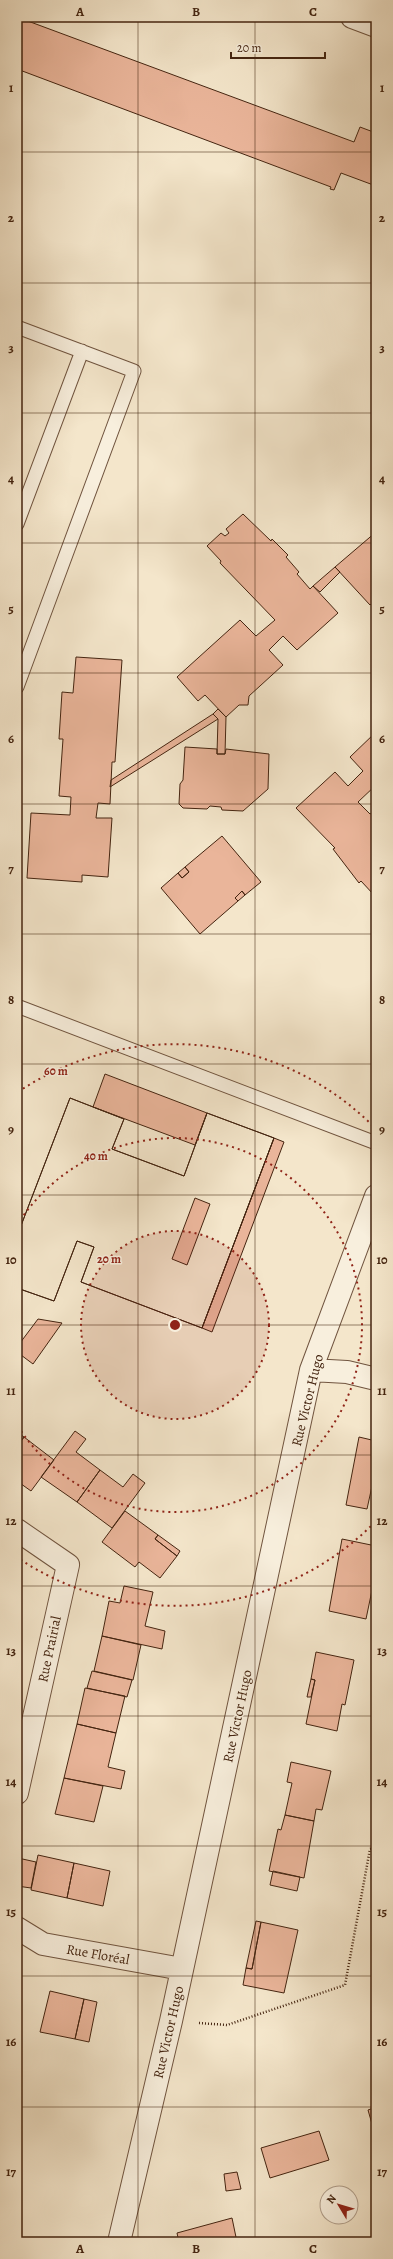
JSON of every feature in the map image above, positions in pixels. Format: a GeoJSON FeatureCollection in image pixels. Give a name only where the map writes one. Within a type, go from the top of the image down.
{"type":"FeatureCollection","features":[{"type":"Feature","properties":{"kind":"street"},"geometry":{"type":"LineString","coordinates":[[352,17],[376,26]]}},
{"type":"Feature","properties":{"kind":"street","name":"Rue Victor Hugo"},"geometry":{"type":"LineString","coordinates":[[119,2242],[171,2021],[311,1370],[376,1196]]}},
{"type":"Feature","properties":{"kind":"street"},"geometry":{"type":"LineString","coordinates":[[311,1370],[348,1372],[376,1379]]}},
{"type":"Feature","properties":{"kind":"street","name":"Rue Prairial"},"geometry":{"type":"LineString","coordinates":[[17,1530],[68,1565],[17,1793]]}},
{"type":"Feature","properties":{"kind":"street","name":"Rue Floréal"},"geometry":{"type":"LineString","coordinates":[[17,1928],[43,1944],[182,1969]]}},
{"type":"Feature","properties":{"kind":"lane"},"geometry":{"type":"LineString","coordinates":[[17,327],[134,371],[17,687]]}},
{"type":"Feature","properties":{"kind":"lane"},"geometry":{"type":"LineString","coordinates":[[17,524],[82,351]]}},
{"type":"Feature","properties":{"kind":"lane"},"geometry":{"type":"LineString","coordinates":[[17,1006],[376,1143]]}},
{"type":"Feature","properties":{"kind":"path"},"geometry":{"type":"LineString","coordinates":[[171,2021],[227,2025],[345,1985],[370,1849],[376,1847]]}},
{"type":"Feature","properties":{"kind":"building"},"geometry":{"type":"Polygon","coordinates":[[[17,17],[354,142],[360,127],[376,133],[376,186],[341,173],[334,190],[330,189],[331,187],[17,69],[17,17]]]}},
{"type":"Feature","properties":{"kind":"building"},"geometry":{"type":"Polygon","coordinates":[[[243,514],[288,555],[286,557],[299,572],[297,574],[310,589],[313,586],[338,613],[297,650],[283,636],[269,650],[283,665],[249,696],[248,705],[239,705],[226,717],[205,695],[198,701],[177,677],[240,620],[256,636],[275,620],[220,563],[221,561],[207,546],[221,533],[225,536],[229,533],[226,529],[243,514]]]}},
{"type":"Feature","properties":{"kind":"building"},"geometry":{"type":"Polygon","coordinates":[[[376,532],[376,600],[370,605],[335,567],[376,532]]]}},
{"type":"Feature","properties":{"kind":"building"},"geometry":{"type":"Polygon","coordinates":[[[335,567],[340,572],[320,592],[313,586],[335,567]]]}},
{"type":"Feature","properties":{"kind":"building"},"geometry":{"type":"Polygon","coordinates":[[[76,657],[122,660],[115,762],[112,762],[110,804],[98,803],[96,818],[112,818],[108,877],[82,875],[82,882],[27,878],[31,813],[70,815],[71,797],[59,796],[63,739],[59,739],[62,692],[73,693],[76,657]]]}},
{"type":"Feature","properties":{"kind":"building"},"geometry":{"type":"Polygon","coordinates":[[[218,709],[226,717],[225,754],[217,754],[218,719],[213,714],[218,709]]]}},
{"type":"Feature","properties":{"kind":"building"},"geometry":{"type":"Polygon","coordinates":[[[213,714],[218,719],[110,787],[111,780],[213,714]]]}},
{"type":"Feature","properties":{"kind":"building"},"geometry":{"type":"Polygon","coordinates":[[[376,732],[376,785],[358,802],[376,818],[376,894],[374,895],[361,881],[359,883],[333,849],[335,848],[296,808],[335,772],[348,786],[363,771],[350,757],[376,732]]]}},
{"type":"Feature","properties":{"kind":"building"},"geometry":{"type":"Polygon","coordinates":[[[185,747],[217,749],[217,754],[225,754],[226,749],[269,754],[268,789],[243,811],[222,810],[221,807],[210,806],[207,809],[183,808],[179,804],[180,784],[183,780],[185,747]]]}},
{"type":"Feature","properties":{"kind":"building"},"geometry":{"type":"Polygon","coordinates":[[[222,836],[261,882],[245,895],[242,891],[235,898],[238,901],[200,934],[161,888],[178,873],[182,878],[189,872],[185,867],[222,836]]]}},
{"type":"Feature","properties":{"kind":"building"},"geometry":{"type":"Polygon","coordinates":[[[185,867],[189,872],[182,878],[178,873],[185,867]]]}},
{"type":"Feature","properties":{"kind":"building"},"geometry":{"type":"Polygon","coordinates":[[[242,891],[245,895],[238,901],[235,898],[242,891]]]}},
{"type":"Feature","properties":{"kind":"building"},"geometry":{"type":"Polygon","coordinates":[[[105,1074],[207,1113],[195,1145],[93,1107],[105,1074]]]}},
{"type":"Feature","properties":{"kind":"building"},"geometry":{"type":"Polygon","coordinates":[[[70,1098],[124,1119],[112,1149],[184,1176],[207,1113],[274,1138],[202,1328],[81,1282],[94,1247],[77,1241],[54,1301],[17,1288],[17,1236],[70,1098]],[[195,1198],[172,1259],[187,1265],[210,1204],[195,1198]]]}},
{"type":"Feature","properties":{"kind":"building"},"geometry":{"type":"Polygon","coordinates":[[[70,1098],[124,1119],[112,1149],[184,1176],[207,1113],[274,1138],[202,1328],[81,1282],[94,1247],[77,1241],[54,1301],[17,1288],[17,1236],[70,1098]]]}},
{"type":"Feature","properties":{"kind":"building"},"geometry":{"type":"Polygon","coordinates":[[[274,1138],[284,1142],[212,1332],[202,1328],[274,1138]]]}},
{"type":"Feature","properties":{"kind":"building"},"geometry":{"type":"Polygon","coordinates":[[[38,1319],[62,1323],[33,1364],[17,1352],[17,1347],[38,1319]]]}},
{"type":"Feature","properties":{"kind":"building"},"geometry":{"type":"Polygon","coordinates":[[[75,1431],[86,1439],[76,1452],[100,1470],[77,1502],[41,1477],[75,1431]]]}},
{"type":"Feature","properties":{"kind":"building"},"geometry":{"type":"Polygon","coordinates":[[[17,1432],[24,1437],[17,1447],[17,1432]]]}},
{"type":"Feature","properties":{"kind":"building"},"geometry":{"type":"Polygon","coordinates":[[[24,1437],[54,1460],[31,1491],[17,1481],[17,1447],[24,1437]]]}},
{"type":"Feature","properties":{"kind":"building"},"geometry":{"type":"Polygon","coordinates":[[[359,1437],[376,1441],[376,1478],[374,1477],[367,1509],[346,1505],[359,1437]]]}},
{"type":"Feature","properties":{"kind":"building"},"geometry":{"type":"Polygon","coordinates":[[[100,1470],[123,1487],[133,1474],[145,1483],[112,1528],[77,1502],[100,1470]]]}},
{"type":"Feature","properties":{"kind":"building"},"geometry":{"type":"Polygon","coordinates":[[[125,1511],[158,1535],[155,1539],[177,1556],[160,1578],[139,1562],[135,1567],[102,1542],[125,1511]]]}},
{"type":"Feature","properties":{"kind":"building"},"geometry":{"type":"Polygon","coordinates":[[[158,1535],[180,1551],[177,1556],[155,1539],[158,1535]]]}},
{"type":"Feature","properties":{"kind":"building"},"geometry":{"type":"Polygon","coordinates":[[[342,1539],[376,1546],[376,1571],[366,1619],[329,1611],[342,1539]]]}},
{"type":"Feature","properties":{"kind":"building"},"geometry":{"type":"Polygon","coordinates":[[[124,1586],[153,1592],[145,1626],[165,1631],[162,1649],[102,1636],[109,1601],[120,1603],[124,1586]]]}},
{"type":"Feature","properties":{"kind":"building"},"geometry":{"type":"Polygon","coordinates":[[[102,1636],[141,1645],[133,1680],[94,1671],[102,1636]]]}},
{"type":"Feature","properties":{"kind":"building"},"geometry":{"type":"Polygon","coordinates":[[[316,1652],[354,1660],[345,1705],[342,1704],[337,1731],[306,1724],[315,1680],[311,1679],[316,1652]]]}},
{"type":"Feature","properties":{"kind":"building"},"geometry":{"type":"Polygon","coordinates":[[[92,1671],[132,1680],[127,1697],[87,1688],[92,1671]]]}},
{"type":"Feature","properties":{"kind":"building"},"geometry":{"type":"Polygon","coordinates":[[[311,1679],[315,1680],[311,1697],[307,1697],[311,1679]]]}},
{"type":"Feature","properties":{"kind":"building"},"geometry":{"type":"Polygon","coordinates":[[[85,1688],[125,1696],[116,1733],[77,1724],[85,1688]]]}},
{"type":"Feature","properties":{"kind":"building"},"geometry":{"type":"Polygon","coordinates":[[[77,1724],[116,1733],[108,1767],[125,1771],[121,1789],[64,1778],[77,1724]]]}},
{"type":"Feature","properties":{"kind":"building"},"geometry":{"type":"Polygon","coordinates":[[[291,1762],[331,1771],[322,1810],[316,1809],[314,1821],[285,1815],[292,1783],[287,1782],[291,1762]]]}},
{"type":"Feature","properties":{"kind":"building"},"geometry":{"type":"Polygon","coordinates":[[[64,1778],[103,1786],[94,1822],[55,1814],[64,1778]]]}},
{"type":"Feature","properties":{"kind":"building"},"geometry":{"type":"Polygon","coordinates":[[[285,1815],[314,1821],[304,1878],[269,1871],[278,1829],[281,1830],[285,1815]]]}},
{"type":"Feature","properties":{"kind":"building"},"geometry":{"type":"Polygon","coordinates":[[[38,1855],[74,1863],[67,1898],[31,1890],[38,1855]]]}},
{"type":"Feature","properties":{"kind":"building"},"geometry":{"type":"Polygon","coordinates":[[[18,1858],[36,1862],[31,1888],[17,1886],[18,1858]]]}},
{"type":"Feature","properties":{"kind":"building"},"geometry":{"type":"Polygon","coordinates":[[[74,1863],[110,1871],[103,1906],[67,1898],[74,1863]]]}},
{"type":"Feature","properties":{"kind":"building"},"geometry":{"type":"Polygon","coordinates":[[[273,1871],[300,1877],[297,1891],[270,1885],[273,1871]]]}},
{"type":"Feature","properties":{"kind":"building"},"geometry":{"type":"Polygon","coordinates":[[[256,1921],[261,1922],[252,1969],[246,1968],[256,1921]]]}},
{"type":"Feature","properties":{"kind":"building"},"geometry":{"type":"Polygon","coordinates":[[[261,1922],[298,1930],[284,1993],[243,1985],[246,1968],[252,1969],[261,1922]]]}},
{"type":"Feature","properties":{"kind":"building"},"geometry":{"type":"Polygon","coordinates":[[[50,1991],[84,1999],[75,2039],[40,2032],[50,1991]]]}},
{"type":"Feature","properties":{"kind":"building"},"geometry":{"type":"Polygon","coordinates":[[[84,1999],[97,2002],[89,2042],[75,2039],[84,1999]]]}},
{"type":"Feature","properties":{"kind":"building"},"geometry":{"type":"Polygon","coordinates":[[[376,2107],[376,2138],[368,2110],[376,2107]]]}},
{"type":"Feature","properties":{"kind":"building"},"geometry":{"type":"Polygon","coordinates":[[[319,2131],[329,2160],[270,2178],[261,2148],[319,2131]]]}},
{"type":"Feature","properties":{"kind":"building"},"geometry":{"type":"Polygon","coordinates":[[[237,2172],[241,2189],[226,2191],[224,2174],[237,2172]]]}},
{"type":"Feature","properties":{"kind":"building"},"geometry":{"type":"Polygon","coordinates":[[[232,2218],[237,2242],[179,2242],[177,2233],[232,2218]]]}}]}
